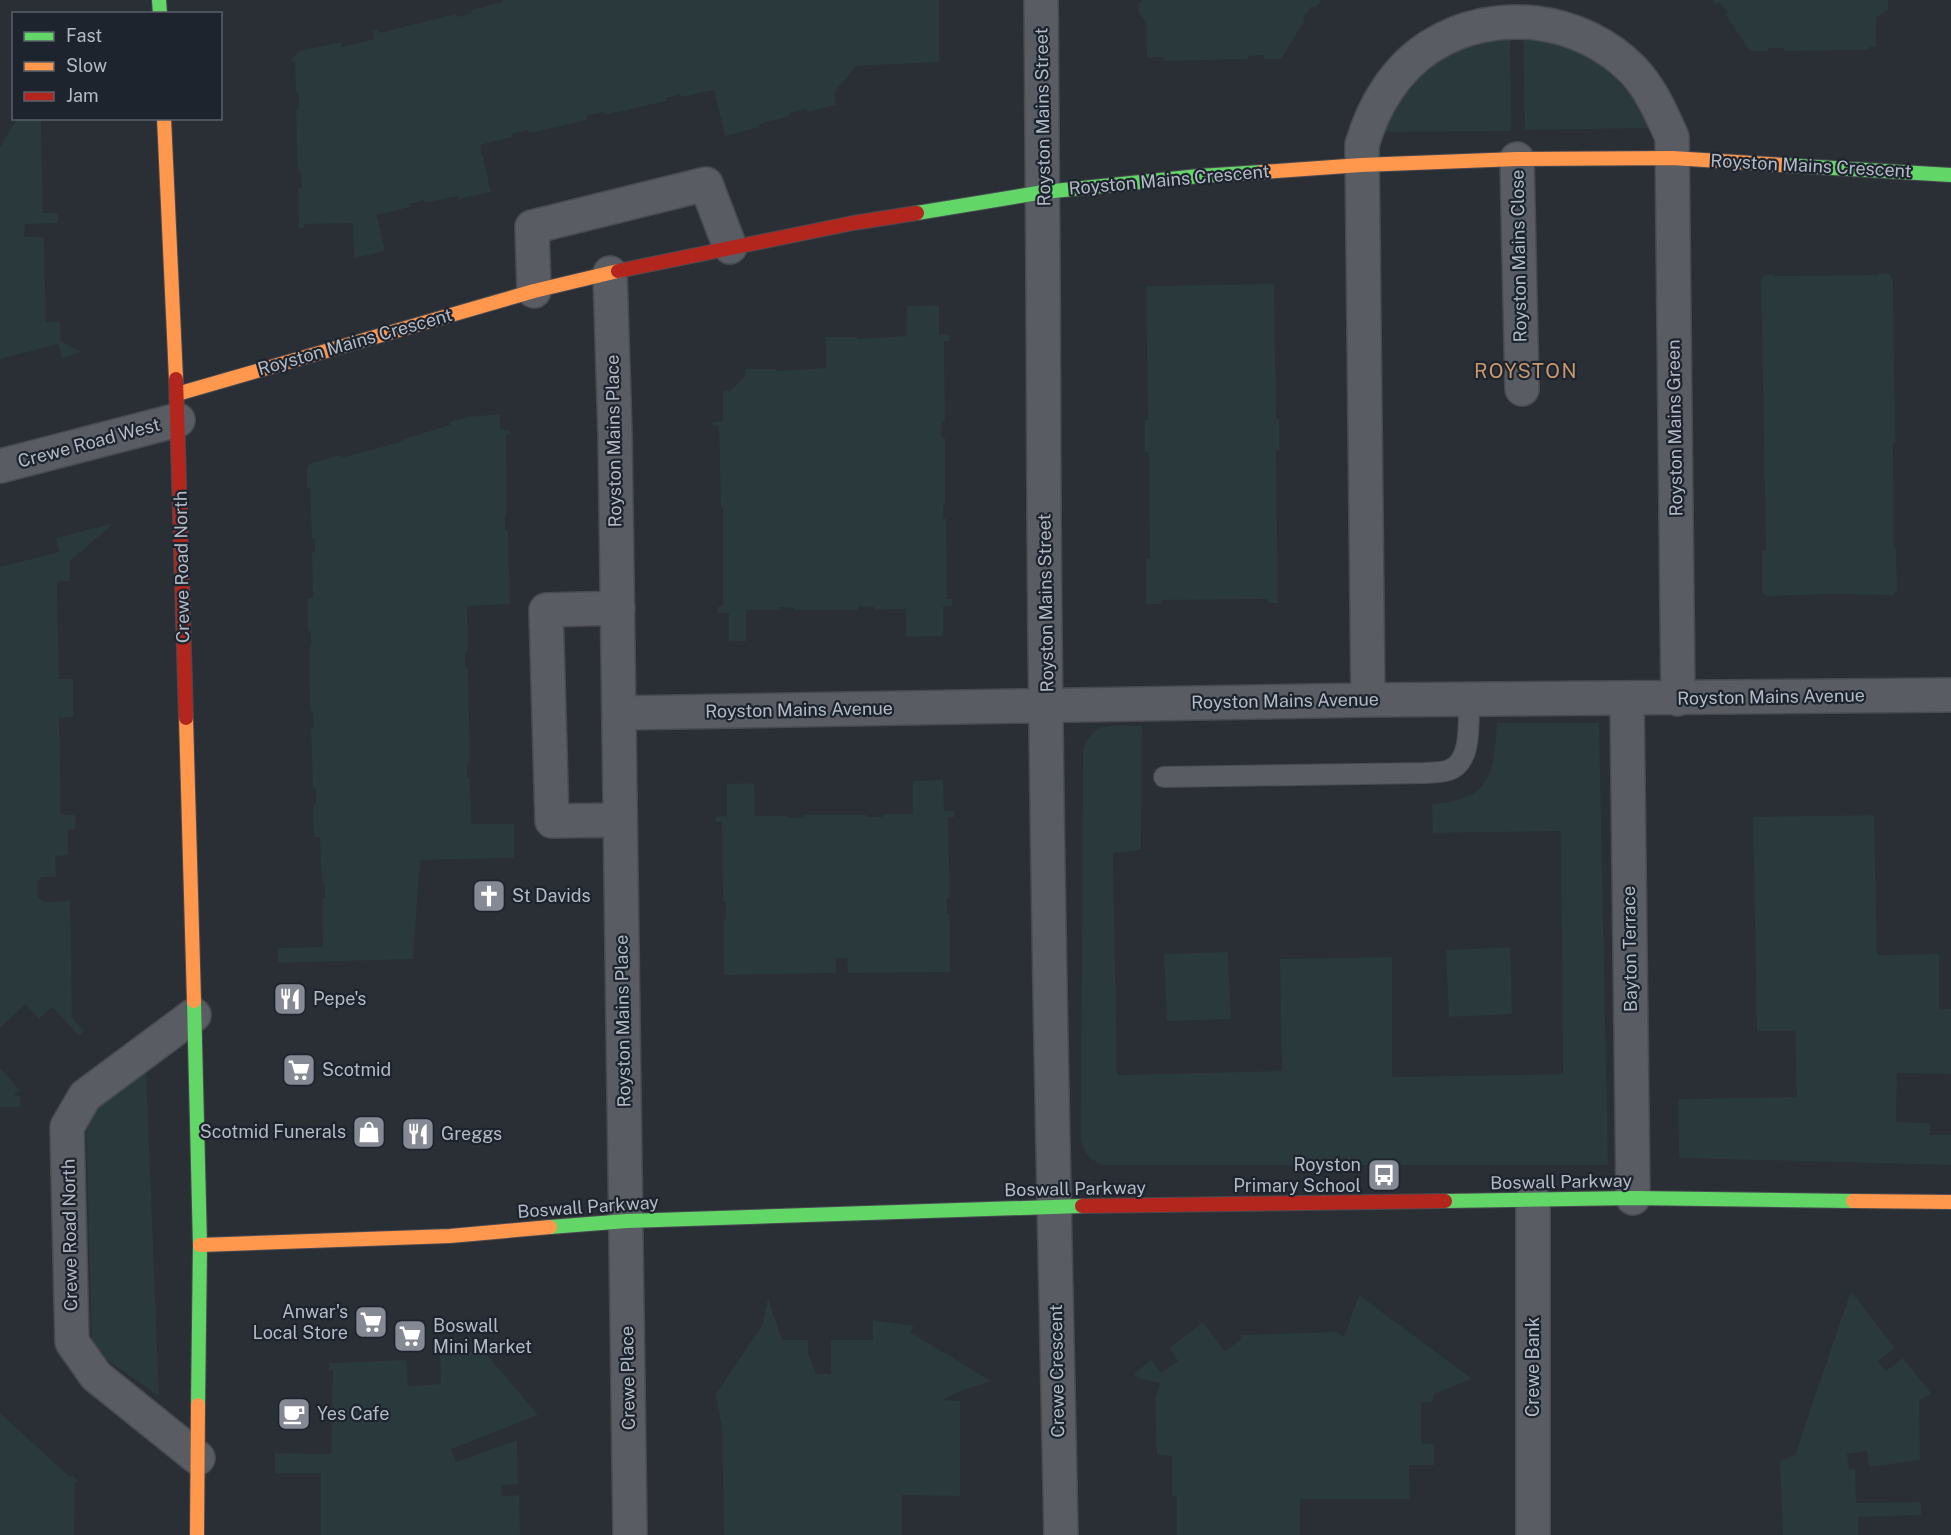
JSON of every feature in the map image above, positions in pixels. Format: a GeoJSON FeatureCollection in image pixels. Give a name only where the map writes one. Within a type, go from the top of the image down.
{"type":"FeatureCollection","features":[{"type":"Feature","properties":{"kind":"street","name":"Royston Mains Street"},"geometry":{"type":"LineString","coordinates":[[1041,0],[1054,1206]]}},
{"type":"Feature","properties":{"kind":"street"},"geometry":{"type":"LineString","coordinates":[[1368,700],[1361,165],[1362,145],[1368,123],[1378,104],[1404,68],[1431,46],[1464,30],[1489,24],[1516,21],[1540,23],[1566,29],[1596,42],[1615,54],[1633,71],[1651,92],[1672,137],[1672,158]]}},
{"type":"Feature","properties":{"kind":"street","name":"Crewe Road North"},"geometry":{"type":"LineString","coordinates":[[164,120],[177,407],[200,1245],[197,1535]]}},
{"type":"Feature","properties":{"kind":"street","name":"Royston Mains Crescent"},"geometry":{"type":"LineString","coordinates":[[177,407],[534,291],[730,247],[853,223],[1044,192],[1200,176],[1361,165],[1517,159],[1672,158],[1951,175]]}},
{"type":"Feature","properties":{"kind":"street","name":"Royston Mains Green"},"geometry":{"type":"LineString","coordinates":[[1672,158],[1678,699]]}},
{"type":"Feature","properties":{"kind":"street","name":"Royston Mains Close"},"geometry":{"type":"LineString","coordinates":[[1517,159],[1522,389]]}},
{"type":"Feature","properties":{"kind":"street"},"geometry":{"type":"LineString","coordinates":[[534,291],[532,227],[706,184],[730,247]]}},
{"type":"Feature","properties":{"kind":"street","name":"Royston Mains Place"},"geometry":{"type":"LineString","coordinates":[[610,273],[618,608],[627,1221]]}},
{"type":"Feature","properties":{"kind":"street","name":"Crewe Road West"},"geometry":{"type":"LineString","coordinates":[[0,466],[177,407]]}},
{"type":"Feature","properties":{"kind":"street"},"geometry":{"type":"LineString","coordinates":[[618,608],[546,610],[552,822],[620,820]]}},
{"type":"Feature","properties":{"kind":"street","name":"Royston Mains Avenue"},"geometry":{"type":"LineString","coordinates":[[619,713],[1368,700],[1951,695]]}},
{"type":"Feature","properties":{"kind":"street","name":"Bayton Terrace"},"geometry":{"type":"LineString","coordinates":[[1627,699],[1633,1198]]}},
{"type":"Feature","properties":{"kind":"street","name":"Crewe Road North"},"geometry":{"type":"LineString","coordinates":[[194,1016],[85,1096],[67,1126],[72,1342],[96,1376],[198,1458]]}},
{"type":"Feature","properties":{"kind":"street","name":"Boswall Parkway"},"geometry":{"type":"LineString","coordinates":[[200,1245],[450,1236],[627,1221],[1054,1206],[1633,1198],[1951,1202]]}},
{"type":"Feature","properties":{"kind":"street","name":"Crewe Bank"},"geometry":{"type":"LineString","coordinates":[[1533,1200],[1533,1535]]}},
{"type":"Feature","properties":{"kind":"street","name":"Crewe Crescent"},"geometry":{"type":"LineString","coordinates":[[1054,1206],[1061,1535]]}},
{"type":"Feature","properties":{"kind":"street","name":"Crewe Place"},"geometry":{"type":"LineString","coordinates":[[627,1221],[630,1535]]}},
{"type":"Feature","properties":{"kind":"lane"},"geometry":{"type":"LineString","coordinates":[[1164,777],[1425,773],[1450,770],[1460,764],[1466,754],[1469,700]]}},
{"type":"Feature","properties":{"kind":"shaded area"},"geometry":{"type":"Polygon","coordinates":[[[502,0],[939,0],[939,62],[856,66],[834,93],[836,105],[807,112],[806,109],[790,113],[790,116],[759,124],[760,127],[725,136],[714,90],[681,97],[680,94],[666,98],[666,101],[605,115],[604,112],[587,116],[587,120],[529,133],[528,130],[512,134],[512,137],[480,145],[491,192],[459,199],[458,196],[425,203],[424,200],[410,204],[410,207],[377,215],[385,251],[354,258],[353,223],[305,224],[304,228],[299,228],[298,188],[302,188],[301,172],[298,171],[296,109],[299,109],[299,93],[296,92],[295,61],[290,61],[299,51],[341,42],[342,47],[374,39],[372,30],[378,29],[379,33],[456,14],[457,17],[472,13],[471,10],[502,2],[502,0]]]}},
{"type":"Feature","properties":{"kind":"shaded area"},"geometry":{"type":"Polygon","coordinates":[[[1142,0],[1322,0],[1315,7],[1312,6],[1303,18],[1305,20],[1281,59],[1264,59],[1264,55],[1248,56],[1248,59],[1164,61],[1163,57],[1147,58],[1146,21],[1139,14],[1138,3],[1142,3],[1142,0]]]}},
{"type":"Feature","properties":{"kind":"shaded area"},"geometry":{"type":"Polygon","coordinates":[[[1713,0],[1888,0],[1888,10],[1876,18],[1876,47],[1869,47],[1869,50],[1784,51],[1784,48],[1769,48],[1768,51],[1750,51],[1725,14],[1728,12],[1719,2],[1716,4],[1713,0]]]}},
{"type":"Feature","properties":{"kind":"shaded area"},"geometry":{"type":"Polygon","coordinates":[[[1510,36],[1511,131],[1380,132],[1400,95],[1426,68],[1461,47],[1510,36]]]}},
{"type":"Feature","properties":{"kind":"shaded area"},"geometry":{"type":"Polygon","coordinates":[[[1523,36],[1565,43],[1607,65],[1634,91],[1654,128],[1525,130],[1523,36]]]}},
{"type":"Feature","properties":{"kind":"shaded area"},"geometry":{"type":"Polygon","coordinates":[[[16,120],[41,120],[43,213],[58,213],[58,223],[25,224],[24,237],[44,237],[46,322],[60,322],[61,342],[82,352],[62,358],[58,344],[0,359],[0,147],[16,120]]]}},
{"type":"Feature","properties":{"kind":"shaded area"},"geometry":{"type":"Polygon","coordinates":[[[1879,273],[1890,274],[1893,281],[1894,548],[1896,549],[1897,590],[1893,595],[1766,596],[1762,592],[1762,551],[1766,550],[1761,279],[1765,275],[1773,274],[1773,276],[1878,275],[1879,273]]]}},
{"type":"Feature","properties":{"kind":"shaded area"},"geometry":{"type":"Polygon","coordinates":[[[1274,284],[1276,418],[1279,418],[1279,450],[1276,450],[1278,603],[1268,603],[1267,599],[1162,600],[1161,604],[1146,604],[1146,559],[1150,559],[1149,453],[1145,452],[1145,420],[1148,420],[1146,286],[1274,284]]]}},
{"type":"Feature","properties":{"kind":"shaded area"},"geometry":{"type":"Polygon","coordinates":[[[939,305],[939,335],[949,335],[949,341],[944,341],[945,421],[941,421],[942,438],[945,438],[943,518],[946,519],[947,599],[952,599],[952,606],[943,606],[943,636],[906,637],[906,609],[874,610],[874,607],[859,606],[858,610],[794,610],[794,608],[779,607],[779,610],[746,610],[746,641],[729,641],[729,613],[718,613],[718,607],[723,606],[723,508],[721,507],[719,426],[713,426],[713,422],[723,421],[723,391],[730,391],[745,376],[746,369],[776,369],[777,371],[826,368],[826,337],[857,337],[858,339],[906,336],[907,306],[939,305]]]}},
{"type":"Feature","properties":{"kind":"shaded area"},"geometry":{"type":"Polygon","coordinates":[[[500,414],[500,429],[510,430],[511,435],[506,435],[507,514],[505,515],[505,530],[508,530],[510,604],[467,606],[468,652],[465,652],[465,667],[468,668],[470,763],[467,763],[467,777],[470,778],[471,824],[514,824],[514,858],[420,860],[413,959],[278,963],[278,948],[323,947],[322,899],[325,898],[325,884],[322,883],[320,837],[314,837],[313,805],[316,805],[316,789],[313,788],[311,728],[314,728],[313,711],[310,711],[309,647],[311,646],[311,631],[308,631],[307,598],[313,598],[312,552],[315,552],[315,539],[312,538],[307,468],[309,464],[340,455],[341,458],[404,441],[404,439],[450,425],[450,422],[468,417],[500,414]]]}},
{"type":"Feature","properties":{"kind":"shaded area"},"geometry":{"type":"Polygon","coordinates":[[[114,523],[70,561],[70,581],[57,582],[59,679],[73,679],[73,717],[59,718],[61,815],[75,815],[76,829],[68,830],[68,855],[55,856],[56,877],[43,877],[37,882],[38,897],[44,902],[70,901],[72,1018],[84,1031],[79,1036],[52,1007],[39,1019],[26,1004],[0,1028],[0,567],[59,552],[56,538],[114,523]]]}},
{"type":"Feature","properties":{"kind":"shaded area"},"geometry":{"type":"Polygon","coordinates":[[[1497,723],[1599,723],[1608,1165],[1102,1165],[1090,1158],[1083,1148],[1081,1138],[1083,749],[1093,733],[1106,726],[1142,726],[1141,850],[1113,853],[1117,1075],[1282,1071],[1280,959],[1392,957],[1392,1077],[1563,1074],[1561,831],[1433,833],[1432,804],[1467,797],[1486,781],[1494,757],[1497,723]]]}},
{"type":"Feature","properties":{"kind":"shaded area"},"geometry":{"type":"Polygon","coordinates":[[[943,780],[944,811],[954,811],[954,817],[948,817],[950,898],[947,899],[947,914],[950,915],[950,972],[848,973],[847,958],[836,958],[836,973],[724,975],[723,920],[726,919],[726,902],[723,901],[722,822],[716,822],[716,817],[727,816],[727,784],[754,783],[755,816],[804,818],[804,815],[866,815],[867,817],[883,817],[883,814],[913,814],[913,781],[943,780]]]}},
{"type":"Feature","properties":{"kind":"shaded area"},"geometry":{"type":"Polygon","coordinates":[[[1874,815],[1877,955],[1939,954],[1939,1009],[1951,1009],[1951,1074],[1897,1073],[1896,1122],[1930,1123],[1930,1135],[1951,1135],[1951,1165],[1679,1158],[1678,1099],[1797,1097],[1795,1031],[1757,1031],[1753,817],[1874,815]]]}},
{"type":"Feature","properties":{"kind":"shaded area"},"geometry":{"type":"Polygon","coordinates":[[[1510,947],[1512,1014],[1449,1017],[1446,950],[1510,947]]]}},
{"type":"Feature","properties":{"kind":"shaded area"},"geometry":{"type":"Polygon","coordinates":[[[1228,952],[1231,1019],[1167,1021],[1164,954],[1228,952]]]}},
{"type":"Feature","properties":{"kind":"shaded area"},"geometry":{"type":"Polygon","coordinates":[[[0,1068],[20,1090],[14,1095],[20,1096],[21,1107],[0,1107],[0,1068]]]}},
{"type":"Feature","properties":{"kind":"shaded area"},"geometry":{"type":"Polygon","coordinates":[[[146,1069],[159,1396],[92,1350],[86,1115],[146,1069]]]}},
{"type":"Feature","properties":{"kind":"shaded area"},"geometry":{"type":"Polygon","coordinates":[[[1851,1291],[1895,1348],[1878,1361],[1886,1371],[1903,1358],[1932,1394],[1919,1400],[1920,1460],[1869,1467],[1867,1451],[1847,1454],[1849,1470],[1855,1469],[1856,1503],[1921,1502],[1921,1515],[1858,1517],[1858,1535],[1783,1535],[1780,1461],[1796,1454],[1851,1291]]]}},
{"type":"Feature","properties":{"kind":"shaded area"},"geometry":{"type":"Polygon","coordinates":[[[1359,1295],[1472,1379],[1434,1394],[1433,1402],[1421,1403],[1421,1443],[1434,1444],[1434,1465],[1409,1465],[1410,1499],[1300,1499],[1300,1535],[1177,1535],[1177,1497],[1172,1496],[1172,1456],[1157,1455],[1155,1399],[1160,1383],[1137,1378],[1134,1374],[1151,1360],[1161,1373],[1178,1361],[1169,1348],[1203,1322],[1225,1351],[1241,1339],[1240,1335],[1337,1332],[1344,1337],[1359,1295]]]}},
{"type":"Feature","properties":{"kind":"shaded area"},"geometry":{"type":"Polygon","coordinates":[[[768,1298],[782,1340],[808,1340],[808,1352],[816,1374],[831,1374],[831,1340],[873,1340],[873,1320],[914,1326],[910,1332],[991,1381],[942,1400],[960,1401],[960,1496],[902,1495],[902,1535],[724,1535],[722,1430],[716,1394],[763,1324],[768,1298]]]}},
{"type":"Feature","properties":{"kind":"shaded area"},"geometry":{"type":"Polygon","coordinates":[[[483,1350],[538,1415],[451,1449],[456,1462],[517,1440],[518,1484],[501,1485],[502,1496],[519,1495],[520,1535],[321,1535],[321,1473],[275,1473],[275,1453],[331,1454],[333,1371],[329,1370],[329,1363],[406,1360],[408,1386],[441,1384],[440,1354],[483,1350]]]}},
{"type":"Feature","properties":{"kind":"shaded area"},"geometry":{"type":"Polygon","coordinates":[[[0,1413],[70,1477],[72,1475],[79,1481],[75,1482],[74,1535],[0,1535],[0,1413]]]}},
{"type":"Feature","properties":{"kind":"traffic: fast"},"geometry":{"type":"LineString","coordinates":[[159,0],[160,12]]}},
{"type":"Feature","properties":{"kind":"traffic: fast"},"geometry":{"type":"LineString","coordinates":[[1783,165],[1951,175]]}},
{"type":"Feature","properties":{"kind":"traffic: fast"},"geometry":{"type":"LineString","coordinates":[[917,213],[1044,192],[1262,172]]}},
{"type":"Feature","properties":{"kind":"traffic: fast"},"geometry":{"type":"LineString","coordinates":[[194,1001],[200,1245],[198,1405]]}},
{"type":"Feature","properties":{"kind":"traffic: fast"},"geometry":{"type":"LineString","coordinates":[[1445,1201],[1633,1198],[1853,1201]]}},
{"type":"Feature","properties":{"kind":"traffic: fast"},"geometry":{"type":"LineString","coordinates":[[550,1227],[627,1221],[1082,1206]]}},
{"type":"Feature","properties":{"kind":"traffic: slow"},"geometry":{"type":"LineString","coordinates":[[164,120],[176,379]]}},
{"type":"Feature","properties":{"kind":"traffic: slow"},"geometry":{"type":"LineString","coordinates":[[1262,172],[1361,165],[1517,159],[1672,158],[1783,165]]}},
{"type":"Feature","properties":{"kind":"traffic: slow"},"geometry":{"type":"LineString","coordinates":[[177,394],[534,291],[618,271]]}},
{"type":"Feature","properties":{"kind":"traffic: slow"},"geometry":{"type":"LineString","coordinates":[[186,718],[194,1001]]}},
{"type":"Feature","properties":{"kind":"traffic: slow"},"geometry":{"type":"LineString","coordinates":[[1853,1201],[1951,1202]]}},
{"type":"Feature","properties":{"kind":"traffic: slow"},"geometry":{"type":"LineString","coordinates":[[200,1245],[450,1236],[550,1227]]}},
{"type":"Feature","properties":{"kind":"traffic: slow"},"geometry":{"type":"LineString","coordinates":[[197,1535],[198,1405]]}},
{"type":"Feature","properties":{"kind":"traffic: jam"},"geometry":{"type":"LineString","coordinates":[[618,271],[853,223],[917,213]]}},
{"type":"Feature","properties":{"kind":"traffic: jam"},"geometry":{"type":"LineString","coordinates":[[176,379],[186,718]]}},
{"type":"Feature","properties":{"kind":"traffic: jam"},"geometry":{"type":"LineString","coordinates":[[1082,1206],[1445,1201]]}},
{"type":"Feature","properties":{"kind":"place","name":"St Davids"},"geometry":{"type":"Point","coordinates":[489,896]}},
{"type":"Feature","properties":{"kind":"place","name":"Pepe's"},"geometry":{"type":"Point","coordinates":[290,999]}},
{"type":"Feature","properties":{"kind":"place","name":"Scotmid"},"geometry":{"type":"Point","coordinates":[299,1070]}},
{"type":"Feature","properties":{"kind":"place","name":"Scotmid Funerals"},"geometry":{"type":"Point","coordinates":[369,1132]}},
{"type":"Feature","properties":{"kind":"place","name":"Greggs"},"geometry":{"type":"Point","coordinates":[418,1134]}},
{"type":"Feature","properties":{"kind":"place","name":"Royston Primary School"},"geometry":{"type":"Point","coordinates":[1384,1175]}},
{"type":"Feature","properties":{"kind":"place","name":"Anwar's Local Store"},"geometry":{"type":"Point","coordinates":[371,1322]}},
{"type":"Feature","properties":{"kind":"place","name":"Boswall Mini Market"},"geometry":{"type":"Point","coordinates":[410,1336]}},
{"type":"Feature","properties":{"kind":"place","name":"Yes Cafe"},"geometry":{"type":"Point","coordinates":[294,1414]}},
{"type":"Feature","properties":{"kind":"district","name":"ROYSTON"},"geometry":{"type":"Point","coordinates":[1526,371]}}]}
